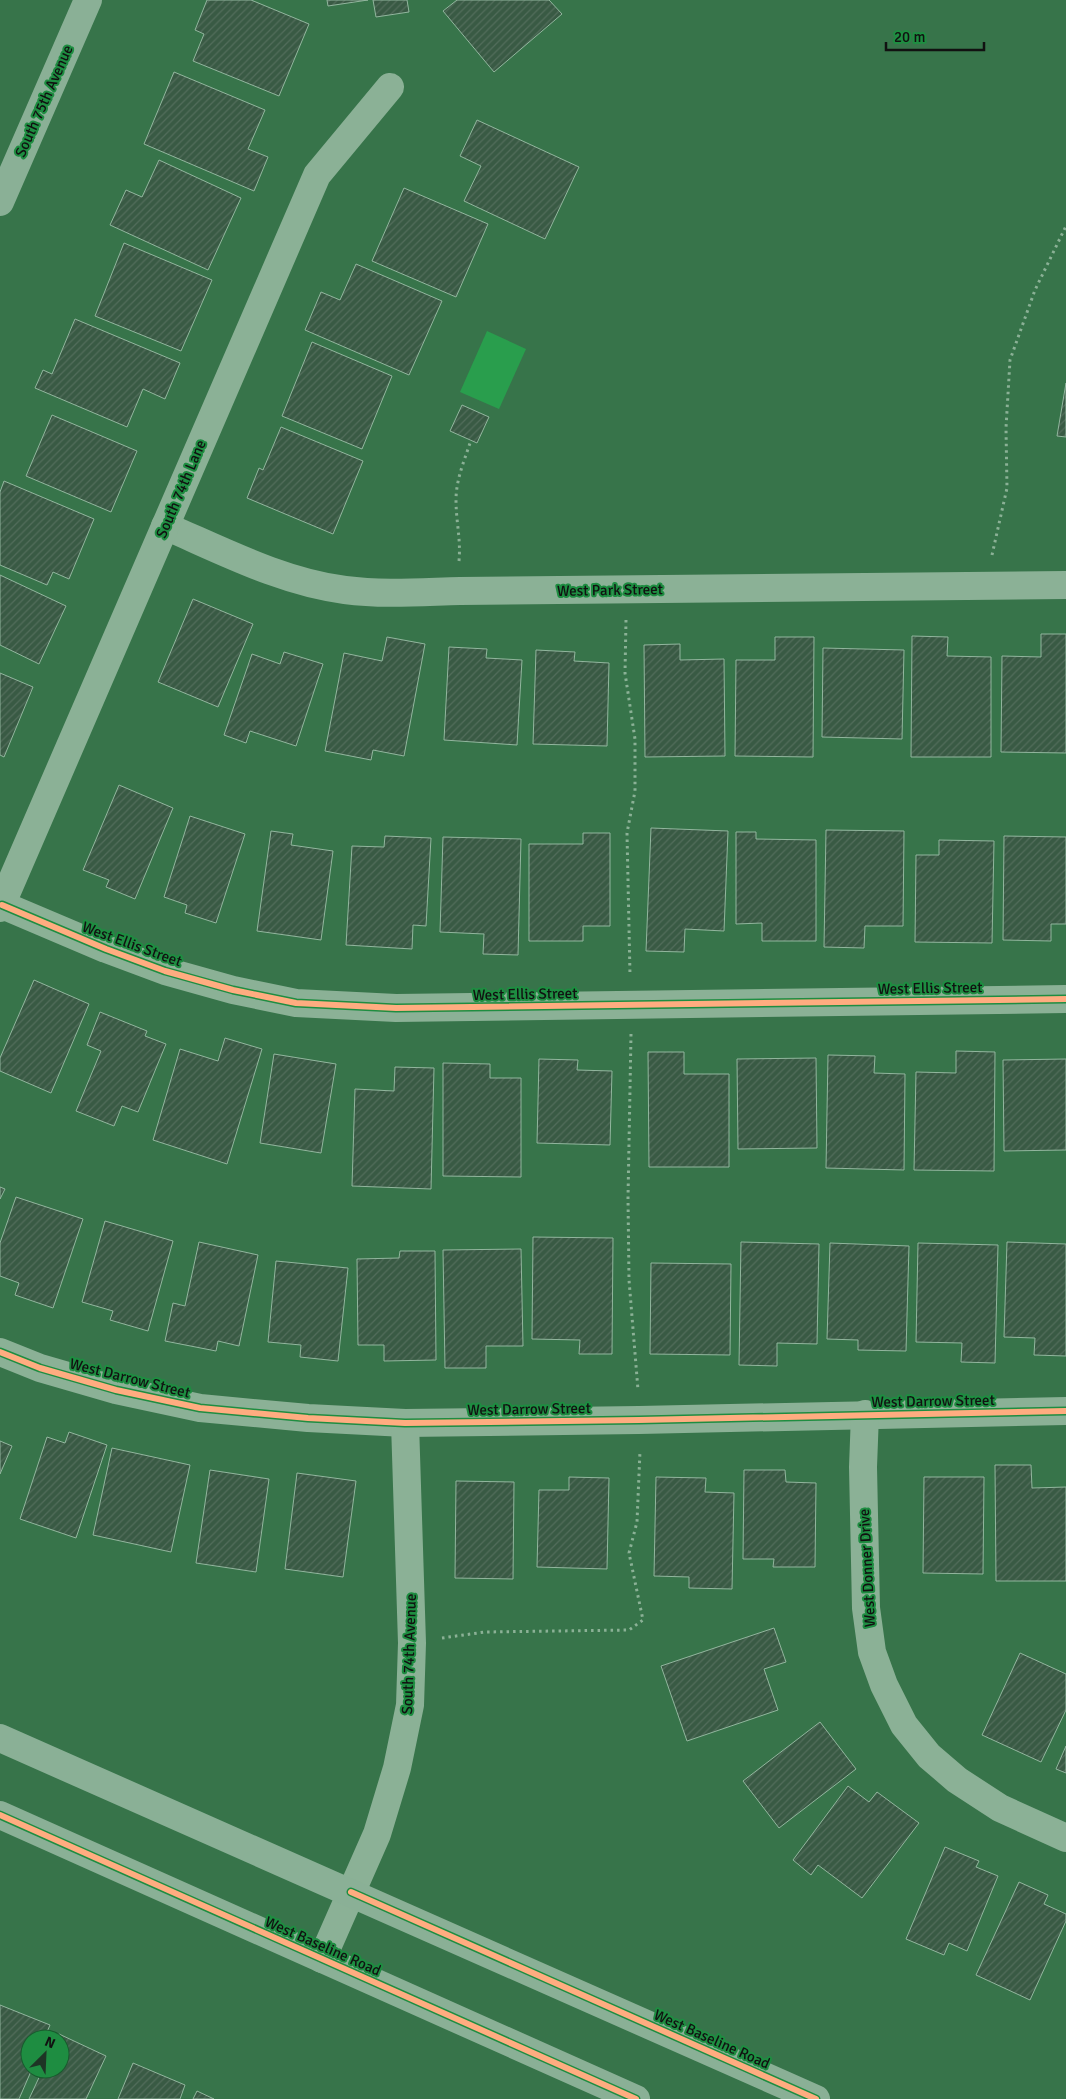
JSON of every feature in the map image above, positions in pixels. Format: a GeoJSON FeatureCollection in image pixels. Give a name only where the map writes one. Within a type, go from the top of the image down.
{"type":"FeatureCollection","features":[{"type":"Feature","properties":{"kind":"main road","name":"South 75th Avenue"},"geometry":{"type":"LineString","coordinates":[[0,202],[88,0]]}},
{"type":"Feature","properties":{"kind":"main road","name":"West Baseline Road"},"geometry":{"type":"LineString","coordinates":[[0,1738],[816,2099]]}},
{"type":"Feature","properties":{"kind":"main road","name":"West Baseline Road"},"geometry":{"type":"LineString","coordinates":[[0,1815],[636,2099]]}},
{"type":"Feature","properties":{"kind":"street","name":"South 74th Lane"},"geometry":{"type":"LineString","coordinates":[[1,906],[317,175],[390,87]]}},
{"type":"Feature","properties":{"kind":"street","name":"West Park Street"},"geometry":{"type":"LineString","coordinates":[[165,526],[251,564],[298,580],[344,590],[390,593],[1066,585]]}},
{"type":"Feature","properties":{"kind":"street","name":"West Ellis Street"},"geometry":{"type":"LineString","coordinates":[[1,906],[165,971],[233,990],[296,1003],[396,1008],[1066,999]]}},
{"type":"Feature","properties":{"kind":"street","name":"West Darrow Street"},"geometry":{"type":"LineString","coordinates":[[0,1352],[40,1368],[116,1390],[200,1408],[308,1418],[405,1423],[1066,1411]]}},
{"type":"Feature","properties":{"kind":"street","name":"West Donner Drive"},"geometry":{"type":"LineString","coordinates":[[865,1414],[863,1467],[866,1608],[872,1652],[884,1685],[904,1725],[928,1756],[956,1780],[1000,1808],[1066,1838]]}},
{"type":"Feature","properties":{"kind":"street","name":"South 74th Avenue"},"geometry":{"type":"LineString","coordinates":[[322,1959],[377,1834],[397,1768],[410,1705],[412,1643],[405,1423]]}},
{"type":"Feature","properties":{"kind":"path"},"geometry":{"type":"LineString","coordinates":[[981,586],[996,544],[1007,488],[1006,428],[1010,360],[1035,290],[1066,226]]}},
{"type":"Feature","properties":{"kind":"path"},"geometry":{"type":"LineString","coordinates":[[460,591],[461,542],[456,498],[462,465],[471,440]]}},
{"type":"Feature","properties":{"kind":"path"},"geometry":{"type":"LineString","coordinates":[[412,1643],[485,1632],[628,1630],[643,1620],[629,1553],[637,1522],[640,1472],[637,1374],[629,1280],[628,1198],[631,1042],[629,1005],[630,905],[627,833],[635,782],[634,739],[624,673],[626,590]]}},
{"type":"Feature","properties":{"kind":"green space"},"geometry":{"type":"Polygon","coordinates":[[[487,331],[526,349],[499,409],[460,392],[487,331]]]}},
{"type":"Feature","properties":{"kind":"building"},"geometry":{"type":"Polygon","coordinates":[[[207,0],[251,0],[309,24],[279,96],[193,61],[204,34],[195,30],[207,0]]]}},
{"type":"Feature","properties":{"kind":"building"},"geometry":{"type":"Polygon","coordinates":[[[327,0],[368,0],[328,6],[327,0]]]}},
{"type":"Feature","properties":{"kind":"building"},"geometry":{"type":"Polygon","coordinates":[[[373,0],[407,0],[409,12],[376,17],[373,0]]]}},
{"type":"Feature","properties":{"kind":"building"},"geometry":{"type":"Polygon","coordinates":[[[457,0],[549,0],[562,14],[494,72],[443,11],[457,0]]]}},
{"type":"Feature","properties":{"kind":"building"},"geometry":{"type":"Polygon","coordinates":[[[174,72],[265,110],[248,149],[268,157],[254,191],[144,144],[174,72]]]}},
{"type":"Feature","properties":{"kind":"building"},"geometry":{"type":"Polygon","coordinates":[[[477,120],[579,167],[545,239],[464,201],[481,166],[460,156],[477,120]]]}},
{"type":"Feature","properties":{"kind":"building"},"geometry":{"type":"Polygon","coordinates":[[[159,160],[241,198],[208,270],[110,225],[126,190],[142,197],[159,160]]]}},
{"type":"Feature","properties":{"kind":"building"},"geometry":{"type":"Polygon","coordinates":[[[404,188],[488,224],[456,297],[372,261],[404,188]]]}},
{"type":"Feature","properties":{"kind":"building"},"geometry":{"type":"Polygon","coordinates":[[[124,243],[212,280],[181,351],[95,316],[124,243]]]}},
{"type":"Feature","properties":{"kind":"building"},"geometry":{"type":"Polygon","coordinates":[[[356,264],[442,301],[409,375],[305,330],[321,292],[340,300],[356,264]]]}},
{"type":"Feature","properties":{"kind":"building"},"geometry":{"type":"Polygon","coordinates":[[[75,319],[180,363],[165,399],[143,389],[127,427],[35,388],[43,370],[52,374],[75,319]]]}},
{"type":"Feature","properties":{"kind":"building"},"geometry":{"type":"Polygon","coordinates":[[[312,342],[392,376],[362,449],[282,416],[312,342]]]}},
{"type":"Feature","properties":{"kind":"building"},"geometry":{"type":"Polygon","coordinates":[[[1066,383],[1066,437],[1057,436],[1066,383]]]}},
{"type":"Feature","properties":{"kind":"building"},"geometry":{"type":"Polygon","coordinates":[[[462,405],[489,417],[477,443],[450,431],[462,405]]]}},
{"type":"Feature","properties":{"kind":"building"},"geometry":{"type":"Polygon","coordinates":[[[52,415],[137,451],[111,512],[26,476],[52,415]]]}},
{"type":"Feature","properties":{"kind":"building"},"geometry":{"type":"Polygon","coordinates":[[[281,427],[363,461],[333,534],[247,498],[259,468],[263,470],[281,427]]]}},
{"type":"Feature","properties":{"kind":"building"},"geometry":{"type":"Polygon","coordinates":[[[4,481],[94,519],[69,579],[53,572],[47,585],[0,565],[0,492],[4,481]]]}},
{"type":"Feature","properties":{"kind":"building"},"geometry":{"type":"Polygon","coordinates":[[[0,575],[66,606],[39,664],[0,645],[0,575]]]}},
{"type":"Feature","properties":{"kind":"building"},"geometry":{"type":"Polygon","coordinates":[[[193,599],[253,624],[218,707],[158,682],[193,599]]]}},
{"type":"Feature","properties":{"kind":"building"},"geometry":{"type":"Polygon","coordinates":[[[1041,634],[1066,634],[1066,753],[1001,752],[1002,656],[1041,657],[1041,634]]]}},
{"type":"Feature","properties":{"kind":"building"},"geometry":{"type":"Polygon","coordinates":[[[912,636],[948,637],[947,656],[991,657],[991,757],[911,757],[912,636]]]}},
{"type":"Feature","properties":{"kind":"building"},"geometry":{"type":"Polygon","coordinates":[[[387,637],[425,644],[404,756],[373,750],[371,760],[325,751],[344,653],[382,661],[387,637]]]}},
{"type":"Feature","properties":{"kind":"building"},"geometry":{"type":"Polygon","coordinates":[[[775,637],[814,637],[813,757],[735,756],[736,660],[775,660],[775,637]]]}},
{"type":"Feature","properties":{"kind":"building"},"geometry":{"type":"Polygon","coordinates":[[[680,644],[680,660],[724,659],[725,756],[645,757],[644,645],[680,644]]]}},
{"type":"Feature","properties":{"kind":"building"},"geometry":{"type":"Polygon","coordinates":[[[449,647],[487,649],[486,658],[522,660],[517,745],[444,740],[449,647]]]}},
{"type":"Feature","properties":{"kind":"building"},"geometry":{"type":"Polygon","coordinates":[[[823,648],[904,650],[902,739],[822,737],[823,648]]]}},
{"type":"Feature","properties":{"kind":"building"},"geometry":{"type":"Polygon","coordinates":[[[536,650],[575,652],[574,661],[609,663],[607,746],[533,744],[536,650]]]}},
{"type":"Feature","properties":{"kind":"building"},"geometry":{"type":"Polygon","coordinates":[[[284,652],[323,664],[296,746],[250,731],[246,743],[224,735],[252,654],[280,664],[284,652]]]}},
{"type":"Feature","properties":{"kind":"building"},"geometry":{"type":"Polygon","coordinates":[[[0,673],[33,687],[4,757],[0,755],[0,673]]]}},
{"type":"Feature","properties":{"kind":"building"},"geometry":{"type":"Polygon","coordinates":[[[119,785],[173,808],[135,899],[106,887],[109,880],[83,870],[119,785]]]}},
{"type":"Feature","properties":{"kind":"building"},"geometry":{"type":"Polygon","coordinates":[[[190,816],[245,834],[216,923],[185,913],[187,905],[164,897],[190,816]]]}},
{"type":"Feature","properties":{"kind":"building"},"geometry":{"type":"Polygon","coordinates":[[[651,828],[728,831],[724,931],[685,929],[684,952],[646,951],[651,828]]]}},
{"type":"Feature","properties":{"kind":"building"},"geometry":{"type":"Polygon","coordinates":[[[826,830],[904,831],[903,926],[865,926],[864,948],[824,947],[826,830]]]}},
{"type":"Feature","properties":{"kind":"building"},"geometry":{"type":"Polygon","coordinates":[[[271,831],[293,834],[291,845],[333,851],[321,940],[257,931],[271,831]]]}},
{"type":"Feature","properties":{"kind":"building"},"geometry":{"type":"Polygon","coordinates":[[[736,832],[756,832],[756,839],[816,840],[816,941],[762,941],[762,923],[736,924],[736,832]]]}},
{"type":"Feature","properties":{"kind":"building"},"geometry":{"type":"Polygon","coordinates":[[[583,833],[610,833],[610,926],[583,926],[583,941],[529,941],[529,844],[583,844],[583,833]]]}},
{"type":"Feature","properties":{"kind":"building"},"geometry":{"type":"Polygon","coordinates":[[[385,836],[431,838],[426,926],[413,925],[412,949],[346,945],[352,846],[384,847],[385,836]]]}},
{"type":"Feature","properties":{"kind":"building"},"geometry":{"type":"Polygon","coordinates":[[[1004,836],[1066,837],[1066,924],[1051,924],[1051,941],[1003,940],[1004,836]]]}},
{"type":"Feature","properties":{"kind":"building"},"geometry":{"type":"Polygon","coordinates":[[[443,837],[521,839],[518,955],[483,954],[484,934],[440,932],[443,837]]]}},
{"type":"Feature","properties":{"kind":"building"},"geometry":{"type":"Polygon","coordinates":[[[939,840],[994,841],[992,943],[915,942],[916,855],[939,855],[939,840]]]}},
{"type":"Feature","properties":{"kind":"building"},"geometry":{"type":"Polygon","coordinates":[[[34,980],[89,1004],[51,1093],[0,1071],[0,1058],[34,980]]]}},
{"type":"Feature","properties":{"kind":"building"},"geometry":{"type":"Polygon","coordinates":[[[100,1012],[147,1031],[145,1036],[166,1044],[138,1112],[122,1106],[114,1126],[76,1111],[101,1051],[87,1045],[100,1012]]]}},
{"type":"Feature","properties":{"kind":"building"},"geometry":{"type":"Polygon","coordinates":[[[225,1038],[262,1049],[227,1164],[153,1140],[180,1049],[218,1061],[225,1038]]]}},
{"type":"Feature","properties":{"kind":"building"},"geometry":{"type":"Polygon","coordinates":[[[956,1051],[995,1052],[994,1171],[914,1170],[916,1072],[956,1073],[956,1051]]]}},
{"type":"Feature","properties":{"kind":"building"},"geometry":{"type":"Polygon","coordinates":[[[648,1052],[684,1052],[684,1074],[729,1074],[729,1167],[649,1167],[648,1052]]]}},
{"type":"Feature","properties":{"kind":"building"},"geometry":{"type":"Polygon","coordinates":[[[274,1054],[336,1064],[321,1153],[260,1143],[274,1054]]]}},
{"type":"Feature","properties":{"kind":"building"},"geometry":{"type":"Polygon","coordinates":[[[828,1055],[875,1056],[874,1073],[905,1074],[904,1170],[826,1168],[828,1055]]]}},
{"type":"Feature","properties":{"kind":"building"},"geometry":{"type":"Polygon","coordinates":[[[816,1058],[817,1148],[738,1149],[737,1059],[816,1058]]]}},
{"type":"Feature","properties":{"kind":"building"},"geometry":{"type":"Polygon","coordinates":[[[539,1059],[578,1060],[577,1070],[612,1071],[610,1145],[537,1143],[539,1059]]]}},
{"type":"Feature","properties":{"kind":"building"},"geometry":{"type":"Polygon","coordinates":[[[1066,1059],[1066,1150],[1004,1151],[1003,1060],[1066,1059]]]}},
{"type":"Feature","properties":{"kind":"building"},"geometry":{"type":"Polygon","coordinates":[[[443,1063],[490,1064],[490,1078],[521,1078],[521,1177],[443,1176],[443,1063]]]}},
{"type":"Feature","properties":{"kind":"building"},"geometry":{"type":"Polygon","coordinates":[[[395,1067],[434,1068],[431,1189],[352,1186],[355,1089],[394,1091],[395,1067]]]}},
{"type":"Feature","properties":{"kind":"building"},"geometry":{"type":"Polygon","coordinates":[[[0,1187],[5,1189],[0,1199],[0,1187]]]}},
{"type":"Feature","properties":{"kind":"building"},"geometry":{"type":"Polygon","coordinates":[[[16,1197],[83,1219],[53,1308],[15,1295],[19,1283],[0,1276],[0,1243],[16,1197]]]}},
{"type":"Feature","properties":{"kind":"building"},"geometry":{"type":"Polygon","coordinates":[[[105,1221],[173,1241],[148,1331],[110,1320],[113,1311],[82,1302],[105,1221]]]}},
{"type":"Feature","properties":{"kind":"building"},"geometry":{"type":"Polygon","coordinates":[[[533,1237],[613,1238],[612,1354],[579,1354],[580,1340],[532,1339],[533,1237]]]}},
{"type":"Feature","properties":{"kind":"building"},"geometry":{"type":"Polygon","coordinates":[[[199,1242],[258,1255],[239,1346],[218,1341],[216,1351],[165,1341],[173,1303],[185,1306],[199,1242]]]}},
{"type":"Feature","properties":{"kind":"building"},"geometry":{"type":"Polygon","coordinates":[[[741,1242],[819,1244],[817,1344],[777,1343],[777,1366],[739,1365],[741,1242]]]}},
{"type":"Feature","properties":{"kind":"building"},"geometry":{"type":"Polygon","coordinates":[[[1007,1242],[1066,1244],[1066,1356],[1034,1355],[1035,1338],[1004,1337],[1007,1242]]]}},
{"type":"Feature","properties":{"kind":"building"},"geometry":{"type":"Polygon","coordinates":[[[830,1243],[909,1246],[906,1351],[858,1350],[858,1340],[827,1339],[830,1243]]]}},
{"type":"Feature","properties":{"kind":"building"},"geometry":{"type":"Polygon","coordinates":[[[918,1243],[998,1245],[995,1363],[961,1362],[962,1343],[916,1342],[918,1243]]]}},
{"type":"Feature","properties":{"kind":"building"},"geometry":{"type":"Polygon","coordinates":[[[521,1249],[523,1346],[486,1346],[486,1368],[445,1368],[443,1250],[521,1249]]]}},
{"type":"Feature","properties":{"kind":"building"},"geometry":{"type":"Polygon","coordinates":[[[400,1251],[435,1251],[436,1360],[384,1361],[384,1345],[358,1345],[357,1259],[399,1258],[400,1251]]]}},
{"type":"Feature","properties":{"kind":"building"},"geometry":{"type":"Polygon","coordinates":[[[276,1261],[348,1268],[338,1361],[300,1357],[301,1345],[268,1342],[276,1261]]]}},
{"type":"Feature","properties":{"kind":"building"},"geometry":{"type":"Polygon","coordinates":[[[651,1263],[731,1264],[730,1355],[650,1354],[651,1263]]]}},
{"type":"Feature","properties":{"kind":"building"},"geometry":{"type":"Polygon","coordinates":[[[69,1432],[107,1445],[76,1538],[20,1519],[47,1437],[65,1443],[69,1432]]]}},
{"type":"Feature","properties":{"kind":"building"},"geometry":{"type":"Polygon","coordinates":[[[0,1441],[12,1446],[0,1474],[0,1441]]]}},
{"type":"Feature","properties":{"kind":"building"},"geometry":{"type":"Polygon","coordinates":[[[112,1448],[190,1465],[171,1552],[93,1535],[112,1448]]]}},
{"type":"Feature","properties":{"kind":"building"},"geometry":{"type":"Polygon","coordinates":[[[995,1465],[1031,1465],[1032,1488],[1066,1487],[1066,1581],[996,1581],[995,1465]]]}},
{"type":"Feature","properties":{"kind":"building"},"geometry":{"type":"Polygon","coordinates":[[[210,1470],[269,1479],[256,1572],[196,1563],[210,1470]]]}},
{"type":"Feature","properties":{"kind":"building"},"geometry":{"type":"Polygon","coordinates":[[[744,1470],[785,1470],[786,1482],[816,1483],[815,1567],[773,1567],[774,1559],[743,1559],[744,1470]]]}},
{"type":"Feature","properties":{"kind":"building"},"geometry":{"type":"Polygon","coordinates":[[[297,1473],[356,1481],[343,1577],[285,1569],[297,1473]]]}},
{"type":"Feature","properties":{"kind":"building"},"geometry":{"type":"Polygon","coordinates":[[[569,1477],[609,1478],[607,1569],[537,1567],[539,1490],[569,1490],[569,1477]]]}},
{"type":"Feature","properties":{"kind":"building"},"geometry":{"type":"Polygon","coordinates":[[[656,1477],[706,1478],[705,1492],[734,1493],[732,1589],[689,1588],[689,1577],[654,1576],[656,1477]]]}},
{"type":"Feature","properties":{"kind":"building"},"geometry":{"type":"Polygon","coordinates":[[[924,1477],[984,1477],[983,1574],[923,1573],[924,1477]]]}},
{"type":"Feature","properties":{"kind":"building"},"geometry":{"type":"Polygon","coordinates":[[[456,1481],[514,1482],[513,1579],[455,1578],[456,1481]]]}},
{"type":"Feature","properties":{"kind":"building"},"geometry":{"type":"Polygon","coordinates":[[[774,1628],[786,1662],[764,1669],[778,1710],[687,1741],[661,1666],[774,1628]]]}},
{"type":"Feature","properties":{"kind":"building"},"geometry":{"type":"Polygon","coordinates":[[[1020,1653],[1066,1674],[1066,1710],[1041,1762],[982,1735],[1020,1653]]]}},
{"type":"Feature","properties":{"kind":"building"},"geometry":{"type":"Polygon","coordinates":[[[820,1722],[856,1769],[779,1828],[743,1781],[820,1722]]]}},
{"type":"Feature","properties":{"kind":"building"},"geometry":{"type":"Polygon","coordinates":[[[1066,1746],[1066,1773],[1056,1769],[1066,1746]]]}},
{"type":"Feature","properties":{"kind":"building"},"geometry":{"type":"Polygon","coordinates":[[[848,1786],[869,1802],[877,1792],[919,1823],[862,1898],[818,1865],[811,1875],[793,1860],[848,1786]]]}},
{"type":"Feature","properties":{"kind":"building"},"geometry":{"type":"Polygon","coordinates":[[[945,1847],[979,1861],[976,1867],[998,1876],[967,1951],[949,1943],[944,1955],[906,1939],[945,1847]]]}},
{"type":"Feature","properties":{"kind":"building"},"geometry":{"type":"Polygon","coordinates":[[[1019,1882],[1048,1895],[1044,1904],[1066,1914],[1066,1921],[1030,2000],[976,1975],[1019,1882]]]}},
{"type":"Feature","properties":{"kind":"building"},"geometry":{"type":"Polygon","coordinates":[[[0,2005],[50,2025],[48,2029],[20,2029],[20,2079],[28,2079],[19,2099],[0,2099],[0,2005]]]}},
{"type":"Feature","properties":{"kind":"building"},"geometry":{"type":"Polygon","coordinates":[[[70,2039],[106,2056],[86,2099],[29,2099],[38,2079],[70,2079],[70,2039]]]}},
{"type":"Feature","properties":{"kind":"building"},"geometry":{"type":"Polygon","coordinates":[[[133,2063],[185,2085],[180,2099],[118,2099],[133,2063]]]}},
{"type":"Feature","properties":{"kind":"building"},"geometry":{"type":"Polygon","coordinates":[[[197,2091],[214,2099],[193,2099],[197,2091]]]}},
{"type":"Feature","properties":{"kind":"cycle path"},"geometry":{"type":"LineString","coordinates":[[2,905],[106,949],[165,971],[233,990],[296,1003],[396,1008],[1066,999]]}},
{"type":"Feature","properties":{"kind":"cycle path"},"geometry":{"type":"LineString","coordinates":[[0,1352],[40,1368],[116,1390],[200,1408],[308,1418],[405,1423],[1066,1411]]}},
{"type":"Feature","properties":{"kind":"cycle path"},"geometry":{"type":"LineString","coordinates":[[0,1815],[636,2099]]}},
{"type":"Feature","properties":{"kind":"cycle path"},"geometry":{"type":"LineString","coordinates":[[351,1892],[816,2099]]}}]}
